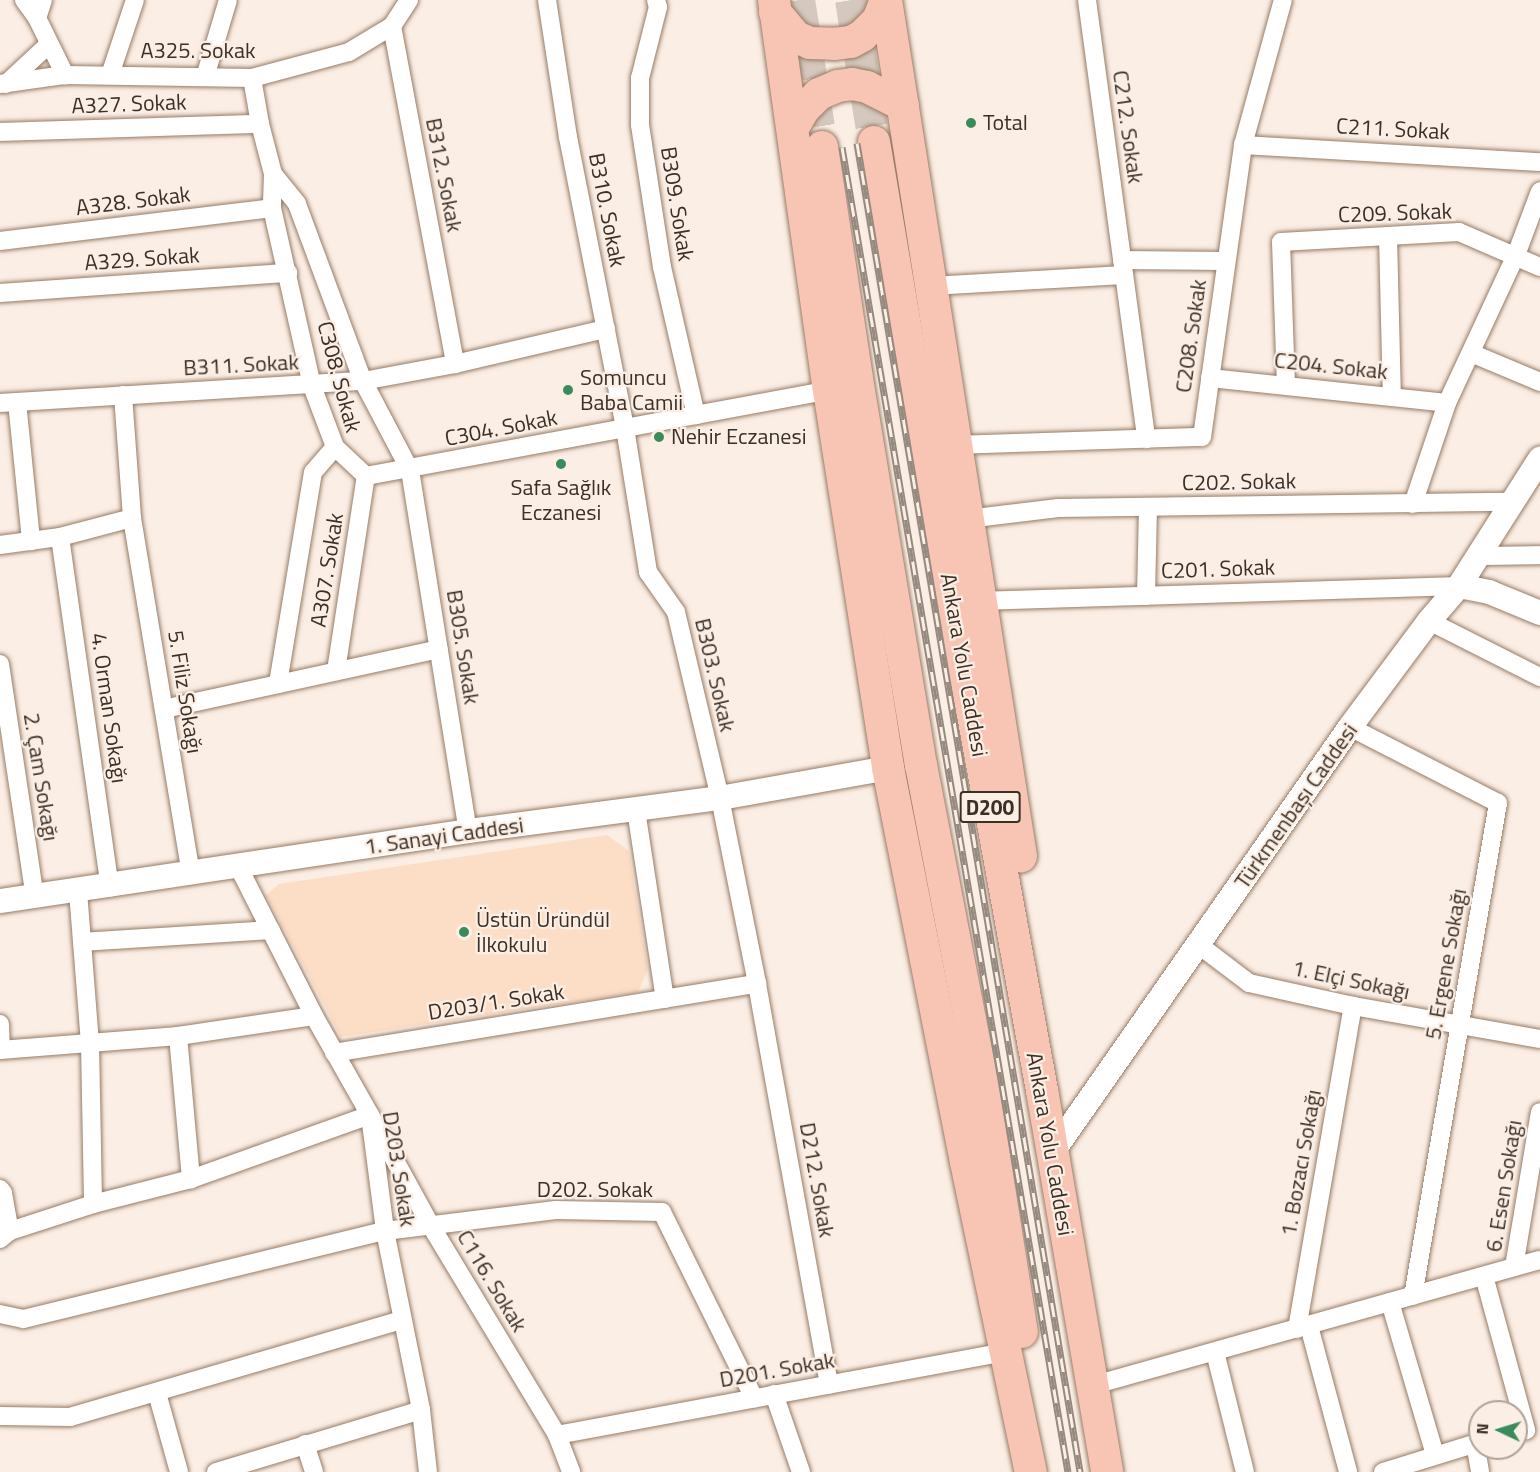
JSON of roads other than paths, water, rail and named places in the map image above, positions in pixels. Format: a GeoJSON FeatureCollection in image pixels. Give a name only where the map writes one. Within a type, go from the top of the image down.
{"type":"FeatureCollection","features":[{"type":"Feature","properties":{"kind":"highway"},"geometry":{"type":"LineString","coordinates":[[775,6],[796,37],[810,43],[834,44],[851,42],[862,36],[878,20],[886,0]]}},
{"type":"Feature","properties":{"kind":"highway"},"geometry":{"type":"LineString","coordinates":[[886,0],[1027,894],[1043,1096]]}},
{"type":"Feature","properties":{"kind":"highway"},"geometry":{"type":"LineString","coordinates":[[775,6],[794,126],[829,390],[888,768],[1031,1472]]}},
{"type":"Feature","properties":{"kind":"highway"},"geometry":{"type":"LineString","coordinates":[[794,126],[804,109],[819,94],[838,86],[852,84],[867,87],[903,105]]}},
{"type":"Feature","properties":{"kind":"highway","name":"Ankara Yolu Caddesi"},"geometry":{"type":"LineString","coordinates":[[874,142],[942,546],[1043,1096],[1107,1472]]}},
{"type":"Feature","properties":{"kind":"highway","name":"D200"},"geometry":{"type":"LineString","coordinates":[[822,147],[921,765],[986,1105],[1023,1341],[1037,1472]]}},
{"type":"Feature","properties":{"kind":"main road","name":"Türkmenbaşı Caddesi"},"geometry":{"type":"LineString","coordinates":[[1052,1153],[1350,727],[1429,621],[1459,586],[1539,463]]}},
{"type":"Feature","properties":{"kind":"main road"},"geometry":{"type":"LineString","coordinates":[[1459,586],[1490,592],[1540,612]]}},
{"type":"Feature","properties":{"kind":"main road","name":"1. Sanayi Caddesi"},"geometry":{"type":"LineString","coordinates":[[0,901],[110,887],[468,831],[720,798],[888,768]]}},
{"type":"Feature","properties":{"kind":"street"},"geometry":{"type":"LineString","coordinates":[[24,0],[37,18],[65,75]]}},
{"type":"Feature","properties":{"kind":"street"},"geometry":{"type":"LineString","coordinates":[[37,18],[43,0]]}},
{"type":"Feature","properties":{"kind":"street"},"geometry":{"type":"LineString","coordinates":[[110,75],[135,0]]}},
{"type":"Feature","properties":{"kind":"street"},"geometry":{"type":"LineString","coordinates":[[205,77],[228,0]]}},
{"type":"Feature","properties":{"kind":"street"},"geometry":{"type":"LineString","coordinates":[[392,26],[410,0]]}},
{"type":"Feature","properties":{"kind":"street","name":"B310. Sokak"},"geometry":{"type":"LineString","coordinates":[[547,0],[568,137],[625,428]]}},
{"type":"Feature","properties":{"kind":"street","name":"B309. Sokak"},"geometry":{"type":"LineString","coordinates":[[656,0],[658,7],[640,78],[640,125],[662,267],[696,415]]}},
{"type":"Feature","properties":{"kind":"street","name":"C212. Sokak"},"geometry":{"type":"LineString","coordinates":[[1087,0],[1146,439]]}},
{"type":"Feature","properties":{"kind":"street","name":"C208. Sokak"},"geometry":{"type":"LineString","coordinates":[[955,445],[1202,438],[1243,145],[1283,0]]}},
{"type":"Feature","properties":{"kind":"street","name":"A325. Sokak"},"geometry":{"type":"LineString","coordinates":[[2,83],[65,75],[252,78],[349,52],[392,26]]}},
{"type":"Feature","properties":{"kind":"street","name":"B312. Sokak"},"geometry":{"type":"LineString","coordinates":[[392,26],[455,364]]}},
{"type":"Feature","properties":{"kind":"street"},"geometry":{"type":"LineString","coordinates":[[2,83],[48,44]]}},
{"type":"Feature","properties":{"kind":"street","name":"C308. Sokak"},"geometry":{"type":"LineString","coordinates":[[252,78],[260,124],[273,174],[272,208],[312,386],[334,447],[313,472],[278,684]]}},
{"type":"Feature","properties":{"kind":"street","name":"A327. Sokak"},"geometry":{"type":"LineString","coordinates":[[0,132],[260,124]]}},
{"type":"Feature","properties":{"kind":"street","name":"C211. Sokak"},"geometry":{"type":"LineString","coordinates":[[1243,145],[1540,162]]}},
{"type":"Feature","properties":{"kind":"street","name":"B305. Sokak"},"geometry":{"type":"LineString","coordinates":[[273,174],[297,204],[363,381],[410,470],[468,831]]}},
{"type":"Feature","properties":{"kind":"street"},"geometry":{"type":"LineString","coordinates":[[1413,504],[1447,403],[1516,255],[1540,190]]}},
{"type":"Feature","properties":{"kind":"street","name":"A328. Sokak"},"geometry":{"type":"LineString","coordinates":[[0,241],[272,208]]}},
{"type":"Feature","properties":{"kind":"street","name":"C209. Sokak"},"geometry":{"type":"LineString","coordinates":[[1286,385],[1281,242],[1459,232],[1540,267]]}},
{"type":"Feature","properties":{"kind":"street"},"geometry":{"type":"LineString","coordinates":[[1388,237],[1392,396]]}},
{"type":"Feature","properties":{"kind":"street"},"geometry":{"type":"LineString","coordinates":[[931,286],[1123,267],[1226,261]]}},
{"type":"Feature","properties":{"kind":"street","name":"A329. Sokak"},"geometry":{"type":"LineString","coordinates":[[0,293],[288,273]]}},
{"type":"Feature","properties":{"kind":"street","name":"B311. Sokak"},"geometry":{"type":"LineString","coordinates":[[32,541],[8,402],[312,386],[363,381],[455,364],[606,329]]}},
{"type":"Feature","properties":{"kind":"street"},"geometry":{"type":"LineString","coordinates":[[1471,353],[1540,381]]}},
{"type":"Feature","properties":{"kind":"street","name":"C204. Sokak"},"geometry":{"type":"LineString","coordinates":[[1210,378],[1447,403]]}},
{"type":"Feature","properties":{"kind":"street","name":"C304. Sokak"},"geometry":{"type":"LineString","coordinates":[[366,476],[410,470],[829,390]]}},
{"type":"Feature","properties":{"kind":"street","name":"5. Filiz Sokağı"},"geometry":{"type":"LineString","coordinates":[[123,395],[132,518],[190,873]]}},
{"type":"Feature","properties":{"kind":"street","name":"B303. Sokak"},"geometry":{"type":"LineString","coordinates":[[625,428],[648,572],[676,612],[720,798],[758,984]]}},
{"type":"Feature","properties":{"kind":"street"},"geometry":{"type":"LineString","coordinates":[[334,447],[366,476]]}},
{"type":"Feature","properties":{"kind":"street","name":"A307. Sokak"},"geometry":{"type":"LineString","coordinates":[[336,671],[366,476]]}},
{"type":"Feature","properties":{"kind":"street","name":"C202. Sokak"},"geometry":{"type":"LineString","coordinates":[[967,519],[1058,507],[1512,502]]}},
{"type":"Feature","properties":{"kind":"street"},"geometry":{"type":"LineString","coordinates":[[1146,596],[1148,507]]}},
{"type":"Feature","properties":{"kind":"street"},"geometry":{"type":"LineString","coordinates":[[0,545],[60,537],[132,518]]}},
{"type":"Feature","properties":{"kind":"street","name":"4. Orman Sokağı"},"geometry":{"type":"LineString","coordinates":[[60,537],[110,887]]}},
{"type":"Feature","properties":{"kind":"street"},"geometry":{"type":"LineString","coordinates":[[1478,556],[1540,555]]}},
{"type":"Feature","properties":{"kind":"street","name":"C201. Sokak"},"geometry":{"type":"LineString","coordinates":[[979,601],[1459,586]]}},
{"type":"Feature","properties":{"kind":"street"},"geometry":{"type":"LineString","coordinates":[[1429,621],[1540,677]]}},
{"type":"Feature","properties":{"kind":"street"},"geometry":{"type":"LineString","coordinates":[[164,709],[439,649]]}},
{"type":"Feature","properties":{"kind":"street","name":"2. Çam Sokağı"},"geometry":{"type":"LineString","coordinates":[[0,664],[35,897]]}},
{"type":"Feature","properties":{"kind":"street","name":"5. Ergene Sokağı"},"geometry":{"type":"LineString","coordinates":[[1350,727],[1498,804],[1413,1296]]}},
{"type":"Feature","properties":{"kind":"street"},"geometry":{"type":"LineString","coordinates":[[636,810],[665,999]]}},
{"type":"Feature","properties":{"kind":"street","name":"D203. Sokak"},"geometry":{"type":"LineString","coordinates":[[238,866],[314,1016],[370,1115],[385,1231],[401,1320],[421,1410],[428,1454],[428,1472]]}},
{"type":"Feature","properties":{"kind":"street"},"geometry":{"type":"LineString","coordinates":[[78,891],[90,1044],[93,1204]]}},
{"type":"Feature","properties":{"kind":"street"},"geometry":{"type":"LineString","coordinates":[[82,942],[271,930]]}},
{"type":"Feature","properties":{"kind":"street","name":"1. Elçi Sokağı"},"geometry":{"type":"LineString","coordinates":[[1199,945],[1249,983],[1353,1006],[1540,1039]]}},
{"type":"Feature","properties":{"kind":"street","name":"D203/1. Sokak"},"geometry":{"type":"LineString","coordinates":[[334,1053],[758,984]]}},
{"type":"Feature","properties":{"kind":"street","name":"D212. Sokak"},"geometry":{"type":"LineString","coordinates":[[758,984],[830,1385]]}},
{"type":"Feature","properties":{"kind":"street","name":"1. Bozacı Sokağı"},"geometry":{"type":"LineString","coordinates":[[1348,1472],[1303,1328],[1353,1006]]}},
{"type":"Feature","properties":{"kind":"street"},"geometry":{"type":"LineString","coordinates":[[0,1024],[1,1050],[178,1036],[314,1016]]}},
{"type":"Feature","properties":{"kind":"street"},"geometry":{"type":"LineString","coordinates":[[178,1036],[191,1179]]}},
{"type":"Feature","properties":{"kind":"street","name":"6. Esen Sokağı"},"geometry":{"type":"LineString","coordinates":[[1514,1268],[1540,1112]]}},
{"type":"Feature","properties":{"kind":"street"},"geometry":{"type":"LineString","coordinates":[[0,1190],[3,1193],[5,1235],[93,1204],[191,1179],[370,1115]]}},
{"type":"Feature","properties":{"kind":"street","name":"C116. Sokak"},"geometry":{"type":"LineString","coordinates":[[370,1115],[431,1226],[557,1435],[571,1472]]}},
{"type":"Feature","properties":{"kind":"street","name":"D202. Sokak"},"geometry":{"type":"LineString","coordinates":[[431,1226],[556,1210],[662,1212],[754,1398]]}},
{"type":"Feature","properties":{"kind":"street"},"geometry":{"type":"LineString","coordinates":[[0,1314],[22,1319],[385,1231],[431,1226]]}},
{"type":"Feature","properties":{"kind":"street"},"geometry":{"type":"LineString","coordinates":[[1091,1386],[1540,1260]]}},
{"type":"Feature","properties":{"kind":"street"},"geometry":{"type":"LineString","coordinates":[[1484,1276],[1519,1400]]}},
{"type":"Feature","properties":{"kind":"street"},"geometry":{"type":"LineString","coordinates":[[1390,1302],[1435,1455]]}},
{"type":"Feature","properties":{"kind":"street"},"geometry":{"type":"LineString","coordinates":[[0,1416],[70,1417],[401,1320]]}},
{"type":"Feature","properties":{"kind":"street","name":"D201. Sokak"},"geometry":{"type":"LineString","coordinates":[[557,1435],[1006,1352]]}},
{"type":"Feature","properties":{"kind":"street"},"geometry":{"type":"LineString","coordinates":[[1215,1352],[1245,1472]]}},
{"type":"Feature","properties":{"kind":"street"},"geometry":{"type":"LineString","coordinates":[[157,1393],[179,1472]]}},
{"type":"Feature","properties":{"kind":"street"},"geometry":{"type":"LineString","coordinates":[[774,1394],[801,1472]]}},
{"type":"Feature","properties":{"kind":"street"},"geometry":{"type":"LineString","coordinates":[[216,1472],[421,1410]]}},
{"type":"Feature","properties":{"kind":"street"},"geometry":{"type":"LineString","coordinates":[[305,1444],[314,1472]]}},
{"type":"Feature","properties":{"kind":"street"},"geometry":{"type":"LineString","coordinates":[[1385,1472],[1468,1446]]}},
{"type":"Feature","properties":{"kind":"tunnel"},"geometry":{"type":"LineString","coordinates":[[799,0],[822,147]]}},
{"type":"Feature","properties":{"kind":"tunnel"},"geometry":{"type":"LineString","coordinates":[[851,0],[874,142]]}},
{"type":"Feature","properties":{"kind":"railway"},"geometry":{"type":"LineString","coordinates":[[857,143],[1080,1472]]}},
{"type":"Feature","properties":{"kind":"railway"},"geometry":{"type":"LineString","coordinates":[[842,147],[1068,1472]]}},
{"type":"Feature","properties":{"kind":"place","name":"Total"},"geometry":{"type":"Point","coordinates":[971,123]}},
{"type":"Feature","properties":{"kind":"place","name":"Somuncu Baba Camii"},"geometry":{"type":"Point","coordinates":[568,390]}},
{"type":"Feature","properties":{"kind":"place","name":"Nehir Eczanesi"},"geometry":{"type":"Point","coordinates":[659,437]}},
{"type":"Feature","properties":{"kind":"place","name":"Safa Sağlık Eczanesi"},"geometry":{"type":"Point","coordinates":[561,464]}},
{"type":"Feature","properties":{"kind":"place","name":"Üstün Üründül İlkokulu"},"geometry":{"type":"Point","coordinates":[464,932]}}]}
